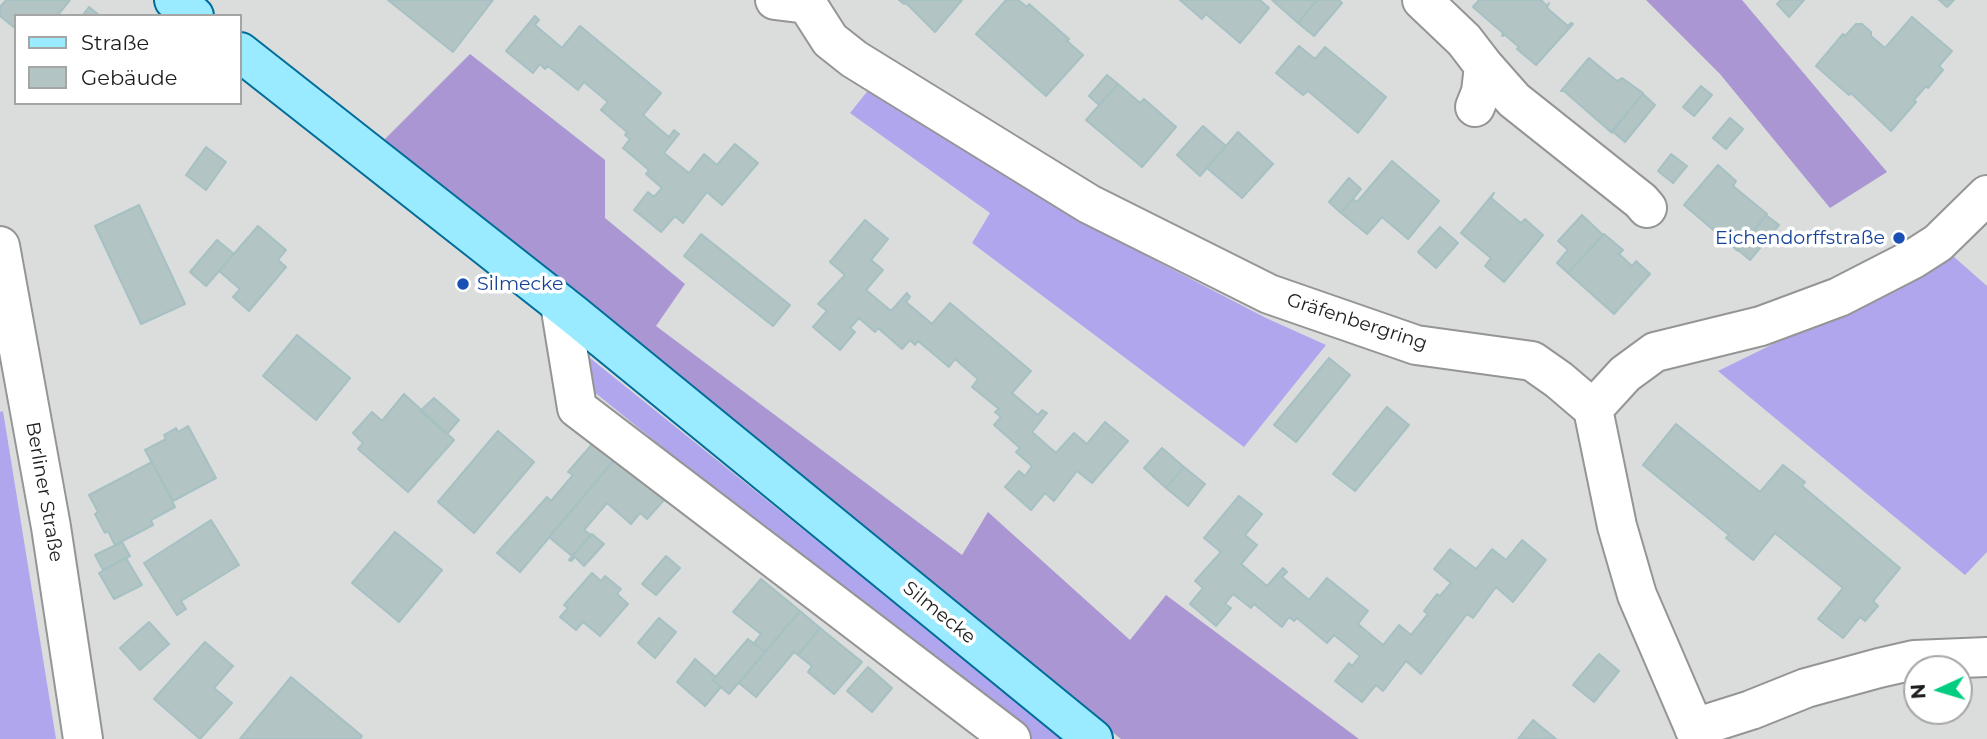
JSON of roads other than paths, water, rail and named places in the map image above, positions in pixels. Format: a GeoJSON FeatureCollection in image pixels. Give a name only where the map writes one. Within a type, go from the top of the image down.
{"type":"FeatureCollection","features":[{"type":"Feature","properties":{"kind":"main road"},"geometry":{"type":"LineString","coordinates":[[174,0],[192,14]]}},
{"type":"Feature","properties":{"kind":"main road","name":"Silmecke"},"geometry":{"type":"LineString","coordinates":[[242,54],[560,304],[1090,738]]}},
{"type":"Feature","properties":{"kind":"street"},"geometry":{"type":"LineString","coordinates":[[1422,0],[1464,40],[1514,100],[1647,208]]}},
{"type":"Feature","properties":{"kind":"street","name":"Gräfenbergring"},"geometry":{"type":"LineString","coordinates":[[797,1],[830,40],[854,59],[1089,204],[1269,294],[1416,345],[1532,361],[1593,409]]}},
{"type":"Feature","properties":{"kind":"street"},"geometry":{"type":"LineString","coordinates":[[1475,107],[1482,92],[1483,66]]}},
{"type":"Feature","properties":{"kind":"street"},"geometry":{"type":"LineString","coordinates":[[1987,195],[1938,243],[1913,260],[1839,297],[1762,326],[1655,352],[1625,374],[1593,409],[1617,526],[1637,595],[1697,734],[1806,688],[1879,668],[1914,660],[1987,657]]}},
{"type":"Feature","properties":{"kind":"street","name":"Berliner Straße"},"geometry":{"type":"LineString","coordinates":[[0,246],[51,527],[83,739]]}},
{"type":"Feature","properties":{"kind":"street"},"geometry":{"type":"LineString","coordinates":[[560,304],[577,408],[1011,739]]}},
{"type":"Feature","properties":{"kind":"place","name":"Eichendorffstraße"},"geometry":{"type":"Point","coordinates":[1899,238]}},
{"type":"Feature","properties":{"kind":"place","name":"Silmecke"},"geometry":{"type":"Point","coordinates":[463,284]}}]}
